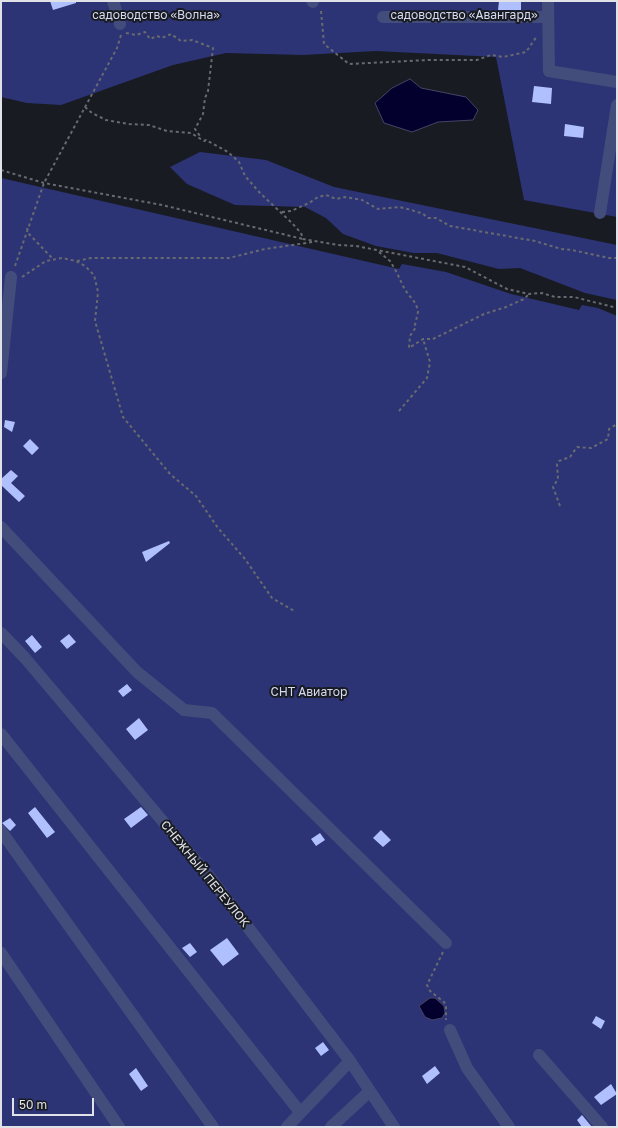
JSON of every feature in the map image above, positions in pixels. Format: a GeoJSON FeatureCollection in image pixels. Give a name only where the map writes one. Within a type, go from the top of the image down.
{"type":"FeatureCollection","features":[{"type":"Feature","properties":{"kind":"street"},"geometry":{"type":"LineString","coordinates":[[113,1],[121,29]]}},
{"type":"Feature","properties":{"kind":"street"},"geometry":{"type":"LineString","coordinates":[[548,1],[548,71],[617,82]]}},
{"type":"Feature","properties":{"kind":"street"},"geometry":{"type":"LineString","coordinates":[[383,17],[547,23]]}},
{"type":"Feature","properties":{"kind":"street"},"geometry":{"type":"LineString","coordinates":[[600,213],[617,105]]}},
{"type":"Feature","properties":{"kind":"street"},"geometry":{"type":"LineString","coordinates":[[1,366],[11,281]]}},
{"type":"Feature","properties":{"kind":"street"},"geometry":{"type":"LineString","coordinates":[[1,527],[137,672],[184,710],[212,713],[446,943]]}},
{"type":"Feature","properties":{"kind":"street","name":"СНЕЖНЫЙ ПЕРЕУЛОК"},"geometry":{"type":"LineString","coordinates":[[1,633],[82,724],[208,875],[350,1061],[394,1127]]}},
{"type":"Feature","properties":{"kind":"street"},"geometry":{"type":"LineString","coordinates":[[1,734],[300,1112]]}},
{"type":"Feature","properties":{"kind":"street"},"geometry":{"type":"LineString","coordinates":[[1,831],[213,1127]]}},
{"type":"Feature","properties":{"kind":"street"},"geometry":{"type":"LineString","coordinates":[[1,953],[119,1127]]}},
{"type":"Feature","properties":{"kind":"street"},"geometry":{"type":"LineString","coordinates":[[450,1030],[466,1068],[509,1127]]}},
{"type":"Feature","properties":{"kind":"street"},"geometry":{"type":"LineString","coordinates":[[539,1055],[602,1127]]}},
{"type":"Feature","properties":{"kind":"street"},"geometry":{"type":"LineString","coordinates":[[287,1127],[350,1061]]}},
{"type":"Feature","properties":{"kind":"street"},"geometry":{"type":"LineString","coordinates":[[331,1127],[370,1091]]}},
{"type":"Feature","properties":{"kind":"path"},"geometry":{"type":"LineString","coordinates":[[313,1],[320,9],[324,44],[349,64],[428,60],[477,60],[491,55],[503,57],[526,52],[535,37],[547,23]]}},
{"type":"Feature","properties":{"kind":"path"},"geometry":{"type":"LineString","coordinates":[[11,281],[27,227],[44,183],[117,48],[121,29],[136,34],[145,32],[150,38],[157,36],[162,38],[171,34],[181,41],[192,40],[213,48],[208,91],[205,98],[203,114],[195,129],[200,137]]}},
{"type":"Feature","properties":{"kind":"path"},"geometry":{"type":"LineString","coordinates":[[85,107],[92,113],[106,120],[129,124],[149,125],[167,130],[191,133],[200,137],[201,140],[206,140],[235,157],[246,176],[260,193],[282,212],[301,233],[303,239]]}},
{"type":"Feature","properties":{"kind":"path"},"geometry":{"type":"LineString","coordinates":[[1,170],[44,183],[162,205],[314,242]]}},
{"type":"Feature","properties":{"kind":"path"},"geometry":{"type":"LineString","coordinates":[[282,212],[309,203],[318,196],[326,196],[336,200],[345,197],[362,200],[378,209],[399,207],[412,210],[422,213],[428,218],[436,218],[450,226],[534,241],[561,249],[609,258],[617,258]]}},
{"type":"Feature","properties":{"kind":"path"},"geometry":{"type":"LineString","coordinates":[[27,227],[28,234],[53,259]]}},
{"type":"Feature","properties":{"kind":"path"},"geometry":{"type":"LineString","coordinates":[[76,261],[91,258],[229,258],[265,249],[319,241],[465,266],[508,289],[529,294],[542,293],[555,296],[574,297],[617,308]]}},
{"type":"Feature","properties":{"kind":"path"},"geometry":{"type":"LineString","coordinates":[[378,251],[390,261],[405,290],[416,304],[418,312],[415,325],[416,327],[410,336],[409,348],[423,339],[434,340],[484,314],[524,299],[529,294]]}},
{"type":"Feature","properties":{"kind":"path"},"geometry":{"type":"LineString","coordinates":[[11,281],[46,261],[62,258],[76,261],[85,266],[94,275],[98,292],[95,321],[123,417],[170,474],[196,496],[218,528],[245,559],[272,598],[296,612]]}},
{"type":"Feature","properties":{"kind":"path"},"geometry":{"type":"LineString","coordinates":[[399,411],[427,378],[430,362],[423,339]]}},
{"type":"Feature","properties":{"kind":"path"},"geometry":{"type":"LineString","coordinates":[[560,506],[554,487],[558,479],[558,461],[570,457],[577,448],[591,448],[608,439],[609,429],[617,424]]}},
{"type":"Feature","properties":{"kind":"path"},"geometry":{"type":"LineString","coordinates":[[446,943],[427,985],[430,991],[444,1002],[446,1006],[445,1019],[450,1030]]}},
{"type":"Feature","properties":{"kind":"green space"},"geometry":{"type":"Polygon","coordinates":[[[1,1],[617,1],[617,217],[524,200],[496,57],[376,51],[303,55],[226,53],[173,65],[61,105],[27,103],[1,97],[1,1]]]}},
{"type":"Feature","properties":{"kind":"green space"},"geometry":{"type":"Polygon","coordinates":[[[200,152],[266,160],[334,187],[617,245],[617,300],[585,293],[520,268],[499,269],[437,253],[414,253],[376,246],[343,234],[326,218],[305,207],[235,205],[187,184],[170,167],[200,152]]]}},
{"type":"Feature","properties":{"kind":"green space","name":"СНТ Авиатор"},"geometry":{"type":"Polygon","coordinates":[[[1,178],[399,269],[402,264],[446,272],[511,294],[579,310],[582,305],[598,308],[617,316],[617,1127],[1,1127],[1,178]]]}},
{"type":"Feature","properties":{"kind":"shaded area"},"geometry":{"type":"Polygon","coordinates":[[[410,79],[421,88],[466,97],[478,110],[473,120],[438,122],[412,132],[384,123],[375,103],[392,88],[410,79]]]}},
{"type":"Feature","properties":{"kind":"shaded area"},"geometry":{"type":"Polygon","coordinates":[[[430,998],[435,998],[444,1006],[445,1013],[442,1018],[432,1020],[425,1017],[419,1006],[430,998]]]}},
{"type":"Feature","properties":{"kind":"building"},"geometry":{"type":"Polygon","coordinates":[[[50,1],[76,1],[76,3],[53,10],[50,1]]]}},
{"type":"Feature","properties":{"kind":"building"},"geometry":{"type":"Polygon","coordinates":[[[499,1],[521,1],[521,10],[498,10],[499,1]]]}},
{"type":"Feature","properties":{"kind":"building"},"geometry":{"type":"Polygon","coordinates":[[[534,86],[552,88],[551,104],[532,102],[534,86]]]}},
{"type":"Feature","properties":{"kind":"building"},"geometry":{"type":"Polygon","coordinates":[[[565,124],[584,127],[583,138],[564,136],[565,124]]]}},
{"type":"Feature","properties":{"kind":"building"},"geometry":{"type":"Polygon","coordinates":[[[5,420],[15,422],[12,432],[4,427],[5,420]]]}},
{"type":"Feature","properties":{"kind":"building"},"geometry":{"type":"Polygon","coordinates":[[[30,439],[39,448],[32,455],[23,446],[30,439]]]}},
{"type":"Feature","properties":{"kind":"building"},"geometry":{"type":"Polygon","coordinates":[[[11,470],[18,476],[11,483],[25,496],[19,502],[1,485],[1,479],[11,470]]]}},
{"type":"Feature","properties":{"kind":"building"},"geometry":{"type":"Polygon","coordinates":[[[169,541],[170,543],[146,562],[142,552],[169,541]]]}},
{"type":"Feature","properties":{"kind":"building"},"geometry":{"type":"Polygon","coordinates":[[[69,634],[76,642],[67,649],[60,641],[69,634]]]}},
{"type":"Feature","properties":{"kind":"building"},"geometry":{"type":"Polygon","coordinates":[[[32,635],[42,647],[35,653],[25,641],[32,635]]]}},
{"type":"Feature","properties":{"kind":"building"},"geometry":{"type":"Polygon","coordinates":[[[127,684],[132,690],[123,697],[118,691],[127,684]]]}},
{"type":"Feature","properties":{"kind":"building"},"geometry":{"type":"Polygon","coordinates":[[[139,718],[148,730],[135,740],[126,729],[139,718]]]}},
{"type":"Feature","properties":{"kind":"building"},"geometry":{"type":"Polygon","coordinates":[[[35,807],[55,832],[47,838],[28,813],[35,807]]]}},
{"type":"Feature","properties":{"kind":"building"},"geometry":{"type":"Polygon","coordinates":[[[141,807],[148,815],[131,828],[124,819],[141,807]]]}},
{"type":"Feature","properties":{"kind":"building"},"geometry":{"type":"Polygon","coordinates":[[[10,818],[16,825],[10,831],[2,823],[10,818]]]}},
{"type":"Feature","properties":{"kind":"building"},"geometry":{"type":"Polygon","coordinates":[[[381,830],[391,840],[383,847],[373,838],[381,830]]]}},
{"type":"Feature","properties":{"kind":"building"},"geometry":{"type":"Polygon","coordinates":[[[320,833],[325,840],[316,846],[311,839],[320,833]]]}},
{"type":"Feature","properties":{"kind":"building"},"geometry":{"type":"Polygon","coordinates":[[[227,938],[239,954],[223,966],[210,950],[227,938]]]}},
{"type":"Feature","properties":{"kind":"building"},"geometry":{"type":"Polygon","coordinates":[[[190,943],[197,952],[190,957],[182,948],[190,943]]]}},
{"type":"Feature","properties":{"kind":"building"},"geometry":{"type":"Polygon","coordinates":[[[596,1016],[605,1021],[601,1029],[592,1023],[596,1016]]]}},
{"type":"Feature","properties":{"kind":"building"},"geometry":{"type":"Polygon","coordinates":[[[323,1042],[329,1050],[321,1056],[315,1048],[323,1042]]]}},
{"type":"Feature","properties":{"kind":"building"},"geometry":{"type":"Polygon","coordinates":[[[435,1066],[440,1073],[427,1084],[422,1076],[435,1066]]]}},
{"type":"Feature","properties":{"kind":"building"},"geometry":{"type":"Polygon","coordinates":[[[136,1068],[148,1086],[141,1091],[129,1074],[136,1068]]]}},
{"type":"Feature","properties":{"kind":"building"},"geometry":{"type":"Polygon","coordinates":[[[611,1084],[617,1094],[601,1105],[594,1097],[611,1084]]]}},
{"type":"Feature","properties":{"kind":"building"},"geometry":{"type":"Polygon","coordinates":[[[582,1115],[592,1127],[582,1127],[577,1120],[582,1115]]]}},
{"type":"Feature","properties":{"kind":"park label","name":"садоводство «Волна»"},"geometry":{"type":"Point","coordinates":[156,15]}},
{"type":"Feature","properties":{"kind":"park label","name":"садоводство «Авангард»"},"geometry":{"type":"Point","coordinates":[464,15]}}]}
